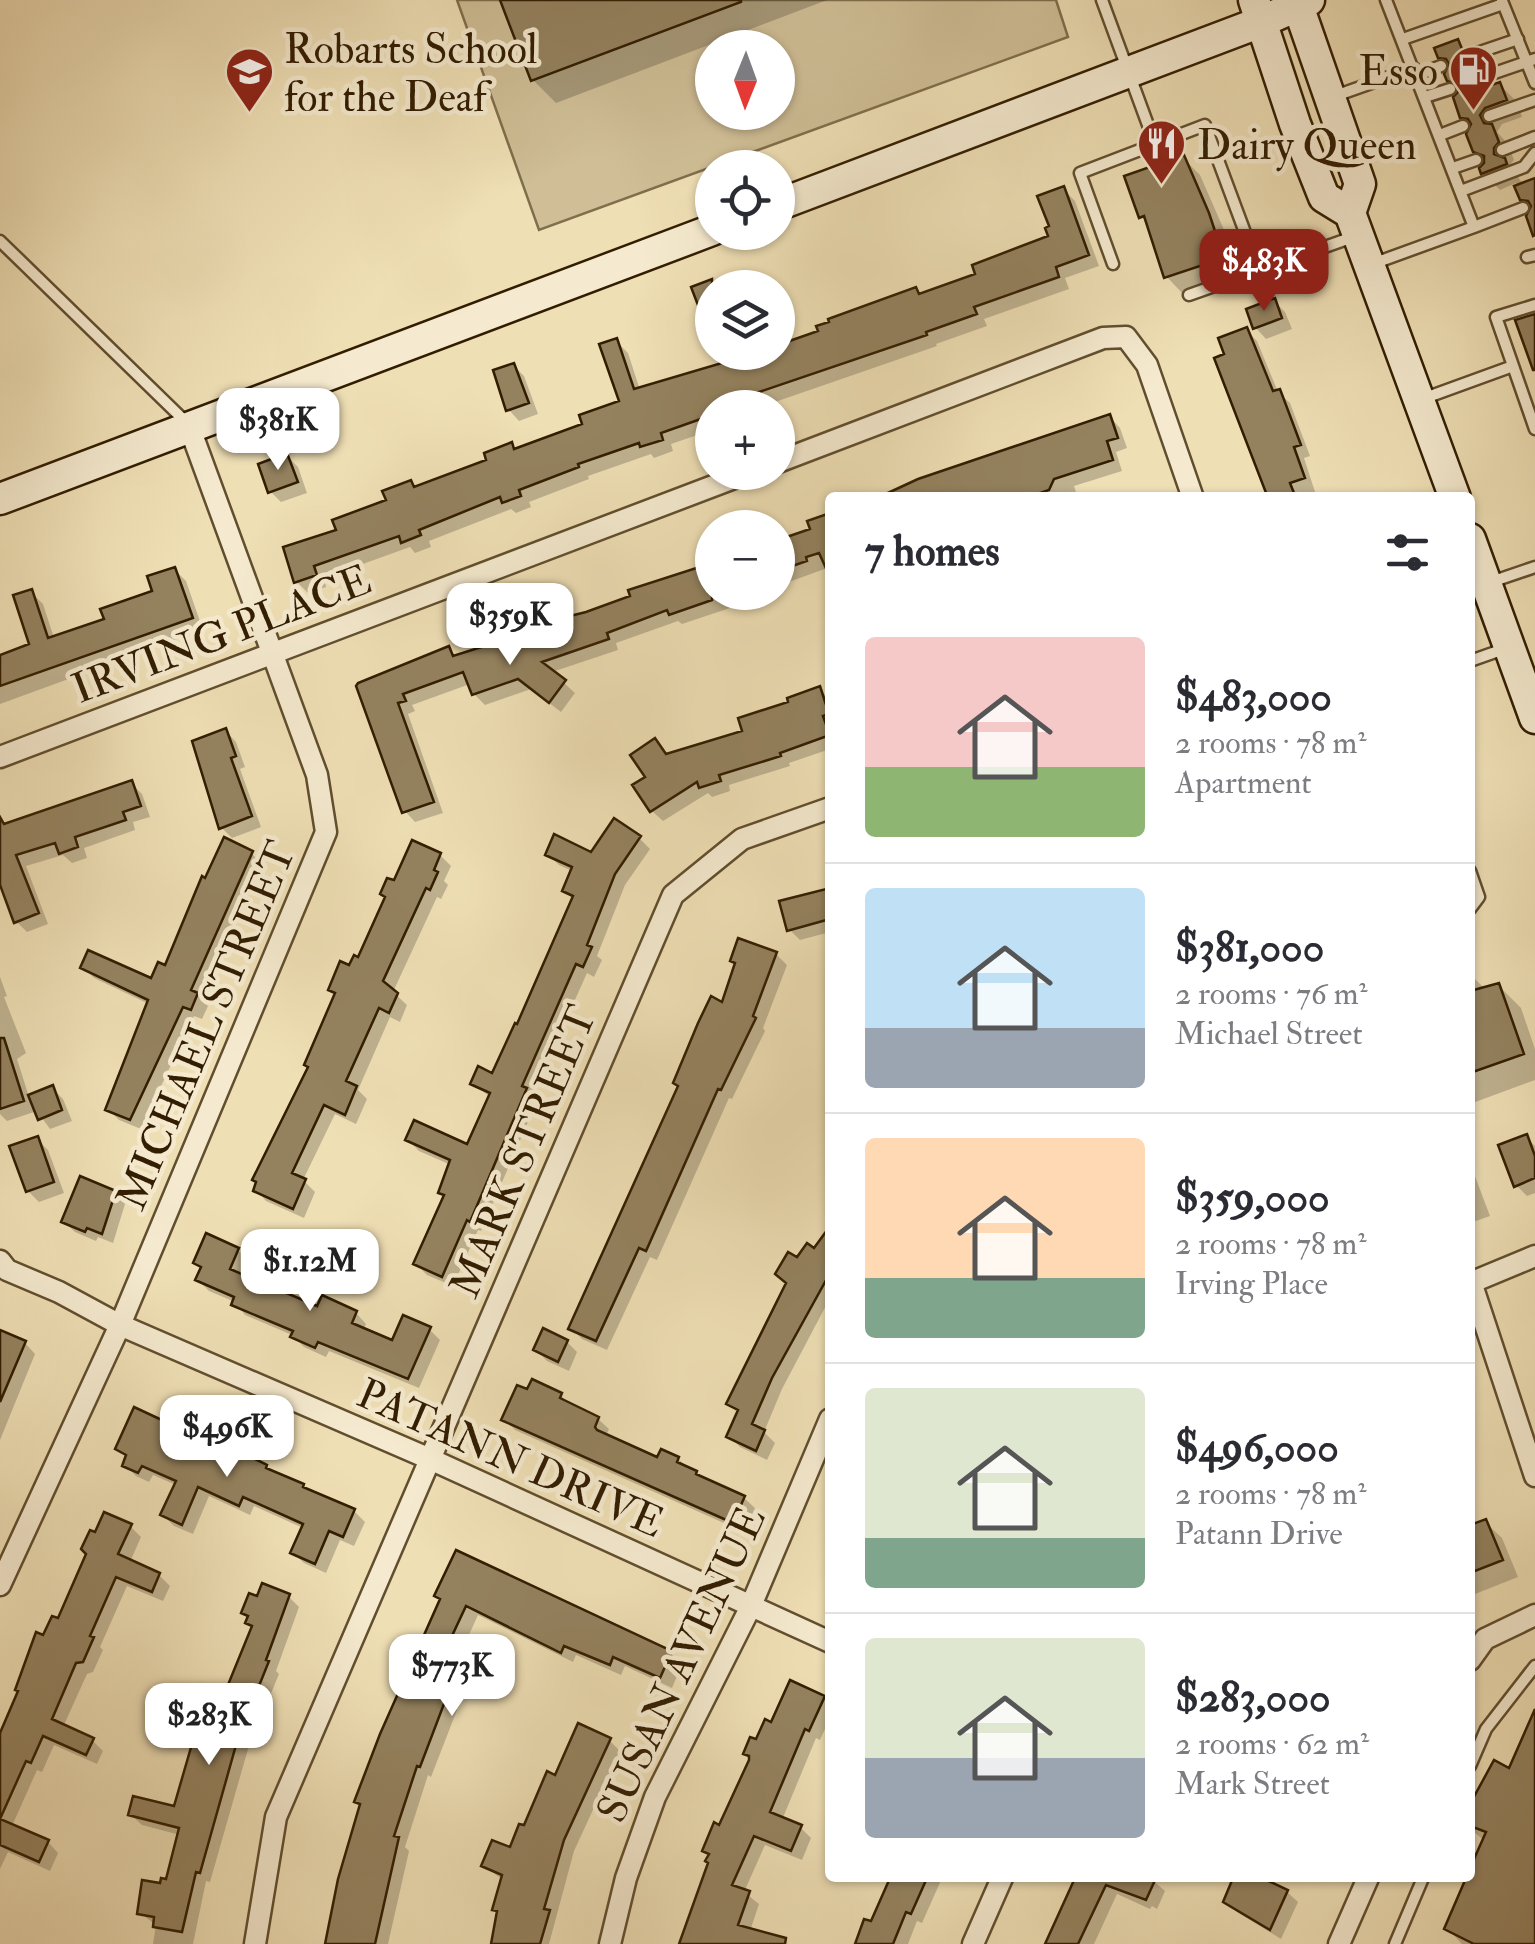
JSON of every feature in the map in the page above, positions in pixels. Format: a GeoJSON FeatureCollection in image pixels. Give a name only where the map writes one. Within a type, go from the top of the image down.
{"type":"FeatureCollection","features":[{"type":"Feature","properties":{"kind":"street"},"geometry":{"type":"LineString","coordinates":[[795,200],[1128,73],[1257,11],[1301,2],[1328,98],[1360,184],[1354,224],[1453,492]]}},
{"type":"Feature","properties":{"kind":"street"},"geometry":{"type":"LineString","coordinates":[[1257,11],[1324,197],[1354,224]]}},
{"type":"Feature","properties":{"kind":"street"},"geometry":{"type":"LineString","coordinates":[[0,499],[695,236]]}},
{"type":"Feature","properties":{"kind":"street"},"geometry":{"type":"LineString","coordinates":[[795,456],[1103,338],[1126,337],[1147,365],[1191,492]]}},
{"type":"Feature","properties":{"kind":"street","name":"MICHAEL STREET"},"geometry":{"type":"LineString","coordinates":[[0,1584],[120,1325],[326,832],[317,775],[190,426]]}},
{"type":"Feature","properties":{"kind":"street","name":"IRVING PLACE"},"geometry":{"type":"LineString","coordinates":[[0,757],[703,490]]}},
{"type":"Feature","properties":{"kind":"street"},"geometry":{"type":"LineString","coordinates":[[1475,555],[1535,718]]}},
{"type":"Feature","properties":{"kind":"street","name":"MARK STREET"},"geometry":{"type":"LineString","coordinates":[[255,1944],[276,1817],[674,895],[742,839],[825,810]]}},
{"type":"Feature","properties":{"kind":"street"},"geometry":{"type":"LineString","coordinates":[[1475,1281],[1535,1256]]}},
{"type":"Feature","properties":{"kind":"street","name":"PATANN DRIVE"},"geometry":{"type":"LineString","coordinates":[[0,1261],[7,1270],[120,1325],[430,1459],[825,1640]]}},
{"type":"Feature","properties":{"kind":"street"},"geometry":{"type":"LineString","coordinates":[[1475,1295],[1535,1476]]}},
{"type":"Feature","properties":{"kind":"street","name":"SUSAN AVENUE"},"geometry":{"type":"LineString","coordinates":[[610,1944],[626,1878],[654,1797],[750,1608],[825,1431]]}},
{"type":"Feature","properties":{"kind":"street"},"geometry":{"type":"LineString","coordinates":[[1475,1653],[1485,1639],[1535,1615]]}},
{"type":"Feature","properties":{"kind":"street"},"geometry":{"type":"LineString","coordinates":[[973,1944],[1000,1882]]}},
{"type":"Feature","properties":{"kind":"street"},"geometry":{"type":"LineString","coordinates":[[1339,1944],[1366,1882]]}},
{"type":"Feature","properties":{"kind":"lane"},"geometry":{"type":"LineString","coordinates":[[1102,0],[1155,144]]}},
{"type":"Feature","properties":{"kind":"lane"},"geometry":{"type":"LineString","coordinates":[[1386,0],[1474,226]]}},
{"type":"Feature","properties":{"kind":"lane"},"geometry":{"type":"LineString","coordinates":[[1403,40],[1503,2],[1531,61],[1535,83]]}},
{"type":"Feature","properties":{"kind":"lane"},"geometry":{"type":"LineString","coordinates":[[1465,57],[1518,39]]}},
{"type":"Feature","properties":{"kind":"lane"},"geometry":{"type":"LineString","coordinates":[[1474,80],[1531,61]]}},
{"type":"Feature","properties":{"kind":"lane"},"geometry":{"type":"LineString","coordinates":[[1328,98],[1442,66]]}},
{"type":"Feature","properties":{"kind":"lane"},"geometry":{"type":"LineString","coordinates":[[1425,97],[1450,89]]}},
{"type":"Feature","properties":{"kind":"lane"},"geometry":{"type":"LineString","coordinates":[[1489,116],[1535,100]]}},
{"type":"Feature","properties":{"kind":"lane"},"geometry":{"type":"LineString","coordinates":[[1112,264],[1080,173],[1205,125],[1259,270]]}},
{"type":"Feature","properties":{"kind":"lane"},"geometry":{"type":"LineString","coordinates":[[1440,135],[1464,126]]}},
{"type":"Feature","properties":{"kind":"lane"},"geometry":{"type":"LineString","coordinates":[[1502,150],[1535,137]]}},
{"type":"Feature","properties":{"kind":"lane"},"geometry":{"type":"LineString","coordinates":[[1461,190],[1524,167],[1535,153]]}},
{"type":"Feature","properties":{"kind":"lane"},"geometry":{"type":"LineString","coordinates":[[1453,168],[1476,160]]}},
{"type":"Feature","properties":{"kind":"lane"},"geometry":{"type":"LineString","coordinates":[[1369,266],[1523,208]]}},
{"type":"Feature","properties":{"kind":"lane"},"geometry":{"type":"LineString","coordinates":[[1189,295],[1259,270],[1354,224]]}},
{"type":"Feature","properties":{"kind":"lane"},"geometry":{"type":"LineString","coordinates":[[0,241],[190,426]]}},
{"type":"Feature","properties":{"kind":"lane"},"geometry":{"type":"LineString","coordinates":[[1534,426],[1496,317],[1535,305]]}},
{"type":"Feature","properties":{"kind":"lane"},"geometry":{"type":"LineString","coordinates":[[1420,400],[1513,366]]}},
{"type":"Feature","properties":{"kind":"lane"},"geometry":{"type":"LineString","coordinates":[[1485,584],[1535,567]]}},
{"type":"Feature","properties":{"kind":"lane"},"geometry":{"type":"LineString","coordinates":[[1475,659],[1510,647]]}},
{"type":"Feature","properties":{"kind":"lane"},"geometry":{"type":"LineString","coordinates":[[1475,1754],[1486,1729],[1535,1666]]}},
{"type":"Feature","properties":{"kind":"lane"},"geometry":{"type":"LineString","coordinates":[[1395,1944],[1421,1882]]}},
{"type":"Feature","properties":{"kind":"shaded area"},"geometry":{"type":"Polygon","coordinates":[[[457,0],[1056,0],[1068,37],[758,150],[695,150],[695,173],[539,230],[457,0]]]}},
{"type":"Feature","properties":{"kind":"building"},"geometry":{"type":"Polygon","coordinates":[[[500,0],[741,0],[741,2],[531,81],[500,0]]]}},
{"type":"Feature","properties":{"kind":"building","name":"Esso"},"geometry":{"type":"Polygon","coordinates":[[[1458,39],[1462,49],[1457,59],[1468,65],[1471,72],[1466,77],[1468,86],[1477,90],[1500,82],[1507,100],[1485,108],[1480,115],[1484,123],[1492,124],[1499,142],[1494,154],[1505,158],[1507,164],[1481,174],[1484,156],[1473,152],[1466,134],[1471,124],[1460,118],[1453,97],[1458,85],[1447,81],[1444,74],[1449,64],[1438,58],[1434,48],[1458,39]]]}},
{"type":"Feature","properties":{"kind":"building"},"geometry":{"type":"Polygon","coordinates":[[[1184,155],[1224,258],[1164,278],[1144,216],[1139,218],[1124,176],[1184,155]]]}},
{"type":"Feature","properties":{"kind":"building"},"geometry":{"type":"Polygon","coordinates":[[[1535,178],[1533,236],[1526,216],[1531,206],[1520,200],[1514,186],[1535,178]]]}},
{"type":"Feature","properties":{"kind":"building"},"geometry":{"type":"Polygon","coordinates":[[[1064,186],[1089,255],[1056,267],[1059,277],[974,307],[977,314],[926,332],[927,335],[765,390],[695,390],[695,421],[661,433],[663,440],[640,447],[639,443],[578,464],[579,467],[519,490],[521,496],[502,503],[500,497],[419,530],[421,535],[401,543],[399,536],[314,566],[317,575],[294,583],[283,547],[336,530],[332,520],[386,500],[382,491],[411,480],[414,487],[486,460],[484,453],[512,442],[514,449],[582,424],[579,415],[619,401],[599,344],[617,338],[634,389],[698,370],[795,370],[795,339],[818,331],[816,326],[829,322],[828,319],[916,287],[919,294],[975,274],[972,265],[1048,236],[1045,228],[1049,226],[1037,196],[1064,186]]]}},
{"type":"Feature","properties":{"kind":"building"},"geometry":{"type":"Polygon","coordinates":[[[1275,298],[1282,318],[1253,329],[1246,309],[1275,298]]]}},
{"type":"Feature","properties":{"kind":"building"},"geometry":{"type":"Polygon","coordinates":[[[1535,314],[1535,370],[1533,370],[1515,320],[1535,314]]]}},
{"type":"Feature","properties":{"kind":"building"},"geometry":{"type":"Polygon","coordinates":[[[1247,327],[1273,391],[1280,389],[1301,445],[1294,447],[1305,478],[1290,483],[1294,492],[1266,492],[1214,358],[1224,354],[1218,338],[1247,327]]]}},
{"type":"Feature","properties":{"kind":"building"},"geometry":{"type":"Polygon","coordinates":[[[514,363],[529,403],[506,411],[493,370],[514,363]]]}},
{"type":"Feature","properties":{"kind":"building"},"geometry":{"type":"Polygon","coordinates":[[[1110,414],[1118,438],[1107,441],[1113,460],[1054,479],[1049,490],[1043,492],[890,492],[1110,414]]]}},
{"type":"Feature","properties":{"kind":"building"},"geometry":{"type":"Polygon","coordinates":[[[287,453],[298,482],[268,493],[258,464],[287,453]]]}},
{"type":"Feature","properties":{"kind":"building"},"geometry":{"type":"Polygon","coordinates":[[[825,515],[825,566],[819,553],[795,565],[795,534],[810,529],[807,521],[825,515]]]}},
{"type":"Feature","properties":{"kind":"building"},"geometry":{"type":"Polygon","coordinates":[[[175,567],[193,618],[0,686],[0,655],[29,644],[13,595],[32,589],[48,638],[104,619],[100,609],[152,591],[147,576],[175,567]]]}},
{"type":"Feature","properties":{"kind":"building"},"geometry":{"type":"Polygon","coordinates":[[[695,568],[695,606],[669,615],[667,610],[607,633],[609,639],[542,662],[566,680],[549,703],[518,679],[472,695],[463,672],[403,694],[406,701],[398,703],[434,802],[402,813],[358,683],[449,646],[453,656],[491,644],[527,630],[524,623],[544,616],[546,622],[586,612],[630,596],[628,590],[695,568]]]}},
{"type":"Feature","properties":{"kind":"building"},"geometry":{"type":"Polygon","coordinates":[[[820,686],[825,702],[825,737],[780,753],[781,756],[719,775],[721,781],[699,788],[697,782],[650,812],[632,785],[645,777],[630,755],[655,738],[666,754],[742,731],[738,718],[788,702],[787,698],[820,686]]]}},
{"type":"Feature","properties":{"kind":"building"},"geometry":{"type":"Polygon","coordinates":[[[226,728],[236,756],[231,758],[252,816],[219,829],[192,741],[226,728]]]}},
{"type":"Feature","properties":{"kind":"building"},"geometry":{"type":"Polygon","coordinates":[[[132,780],[141,806],[123,812],[126,820],[75,837],[78,847],[59,854],[55,843],[16,855],[39,913],[14,923],[0,885],[0,817],[4,824],[132,780]]]}},
{"type":"Feature","properties":{"kind":"building"},"geometry":{"type":"Polygon","coordinates":[[[614,818],[641,836],[615,874],[587,945],[592,947],[583,967],[576,964],[522,1086],[527,1088],[470,1222],[467,1220],[442,1277],[413,1264],[444,1195],[438,1193],[450,1160],[405,1140],[414,1120],[467,1144],[490,1093],[470,1084],[478,1066],[492,1073],[573,896],[562,891],[572,867],[545,855],[554,834],[591,852],[614,818]]]}},
{"type":"Feature","properties":{"kind":"building"},"geometry":{"type":"Polygon","coordinates":[[[224,837],[253,851],[191,990],[198,993],[191,1010],[183,1007],[130,1120],[105,1110],[148,1000],[80,968],[88,950],[151,978],[158,962],[165,965],[202,876],[205,878],[224,837]]]}},
{"type":"Feature","properties":{"kind":"building"},"geometry":{"type":"Polygon","coordinates":[[[412,840],[441,853],[434,870],[438,872],[430,890],[426,888],[383,981],[398,993],[389,1013],[379,1008],[346,1081],[357,1086],[345,1115],[324,1105],[292,1173],[306,1179],[293,1209],[253,1191],[256,1182],[252,1180],[308,1067],[304,1065],[335,993],[328,990],[340,961],[349,965],[354,955],[358,957],[385,897],[380,894],[387,878],[394,880],[412,840]]]}},
{"type":"Feature","properties":{"kind":"building"},"geometry":{"type":"Polygon","coordinates":[[[825,889],[825,920],[787,931],[779,901],[825,889]]]}},
{"type":"Feature","properties":{"kind":"building"},"geometry":{"type":"Polygon","coordinates":[[[738,938],[777,952],[753,1016],[756,1018],[721,1090],[718,1089],[646,1251],[639,1248],[596,1341],[568,1329],[678,1086],[673,1083],[698,1023],[711,996],[722,1002],[735,963],[730,961],[738,938]]]}},
{"type":"Feature","properties":{"kind":"building"},"geometry":{"type":"Polygon","coordinates":[[[1499,983],[1524,1054],[1475,1071],[1475,990],[1499,983]]]}},
{"type":"Feature","properties":{"kind":"building"},"geometry":{"type":"Polygon","coordinates":[[[0,1038],[4,1038],[24,1101],[0,1109],[0,1038]]]}},
{"type":"Feature","properties":{"kind":"building"},"geometry":{"type":"Polygon","coordinates":[[[53,1085],[62,1110],[38,1120],[28,1095],[53,1085]]]}},
{"type":"Feature","properties":{"kind":"building"},"geometry":{"type":"Polygon","coordinates":[[[1527,1134],[1535,1156],[1535,1178],[1514,1187],[1498,1145],[1527,1134]]]}},
{"type":"Feature","properties":{"kind":"building"},"geometry":{"type":"Polygon","coordinates":[[[38,1136],[54,1182],[26,1192],[9,1146],[38,1136]]]}},
{"type":"Feature","properties":{"kind":"building"},"geometry":{"type":"Polygon","coordinates":[[[80,1176],[116,1191],[102,1234],[61,1222],[80,1176]]]}},
{"type":"Feature","properties":{"kind":"building"},"geometry":{"type":"Polygon","coordinates":[[[206,1233],[239,1248],[230,1269],[317,1306],[322,1295],[357,1311],[352,1323],[392,1340],[403,1315],[431,1327],[408,1379],[318,1342],[315,1348],[290,1337],[293,1331],[231,1305],[234,1297],[195,1280],[201,1267],[193,1263],[206,1233]]]}},
{"type":"Feature","properties":{"kind":"building"},"geometry":{"type":"Polygon","coordinates":[[[825,1233],[825,1282],[772,1378],[752,1424],[765,1430],[756,1451],[726,1437],[738,1410],[726,1404],[786,1283],[775,1274],[788,1252],[797,1257],[807,1243],[814,1248],[825,1233]]]}},
{"type":"Feature","properties":{"kind":"building"},"geometry":{"type":"Polygon","coordinates":[[[543,1328],[568,1340],[558,1362],[533,1350],[543,1328]]]}},
{"type":"Feature","properties":{"kind":"building"},"geometry":{"type":"Polygon","coordinates":[[[0,1330],[26,1341],[0,1402],[0,1330]]]}},
{"type":"Feature","properties":{"kind":"building"},"geometry":{"type":"Polygon","coordinates":[[[532,1379],[599,1417],[597,1430],[657,1457],[661,1449],[679,1457],[677,1462],[697,1471],[696,1474],[745,1496],[733,1523],[501,1420],[517,1385],[527,1389],[532,1379]]]}},
{"type":"Feature","properties":{"kind":"building"},"geometry":{"type":"Polygon","coordinates":[[[134,1407],[226,1450],[227,1447],[251,1457],[304,1484],[303,1487],[355,1509],[343,1537],[329,1531],[315,1564],[290,1553],[303,1524],[243,1497],[239,1506],[198,1487],[182,1525],[160,1515],[176,1481],[142,1466],[138,1473],[122,1466],[126,1455],[115,1449],[134,1407]]]}},
{"type":"Feature","properties":{"kind":"building"},"geometry":{"type":"Polygon","coordinates":[[[104,1512],[132,1524],[118,1554],[160,1573],[152,1592],[116,1577],[83,1662],[76,1663],[52,1719],[94,1738],[86,1755],[43,1736],[31,1763],[26,1761],[0,1819],[0,1733],[36,1632],[43,1635],[52,1616],[58,1618],[86,1554],[81,1549],[104,1512]]]}},
{"type":"Feature","properties":{"kind":"building"},"geometry":{"type":"Polygon","coordinates":[[[1486,1519],[1503,1560],[1475,1571],[1475,1523],[1486,1519]]]}},
{"type":"Feature","properties":{"kind":"building"},"geometry":{"type":"Polygon","coordinates":[[[456,1550],[672,1651],[660,1678],[613,1657],[610,1665],[564,1646],[561,1653],[466,1606],[437,1668],[445,1672],[437,1692],[447,1696],[420,1767],[417,1766],[394,1836],[399,1837],[375,1944],[325,1944],[338,1879],[360,1804],[354,1802],[440,1599],[434,1596],[456,1550]]]}},
{"type":"Feature","properties":{"kind":"building"},"geometry":{"type":"Polygon","coordinates":[[[262,1583],[290,1594],[266,1660],[269,1661],[238,1738],[200,1873],[196,1872],[182,1932],[153,1927],[154,1917],[137,1914],[142,1880],[160,1883],[161,1878],[166,1879],[179,1828],[128,1815],[133,1796],[174,1806],[203,1706],[219,1707],[252,1626],[245,1623],[248,1616],[241,1613],[249,1593],[257,1596],[262,1583]]]}},
{"type":"Feature","properties":{"kind":"building"},"geometry":{"type":"Polygon","coordinates":[[[790,1680],[825,1696],[809,1731],[805,1729],[770,1812],[802,1825],[791,1851],[754,1836],[732,1885],[750,1891],[738,1925],[786,1938],[785,1944],[679,1944],[708,1863],[705,1861],[709,1854],[702,1851],[714,1822],[719,1825],[749,1760],[743,1754],[750,1737],[756,1739],[765,1719],[771,1722],[790,1680]]]}},
{"type":"Feature","properties":{"kind":"building"},"geometry":{"type":"Polygon","coordinates":[[[1535,1709],[1535,1944],[1474,1944],[1444,1929],[1464,1882],[1475,1882],[1475,1857],[1486,1832],[1475,1828],[1475,1795],[1494,1760],[1509,1768],[1535,1709]]]}},
{"type":"Feature","properties":{"kind":"building"},"geometry":{"type":"Polygon","coordinates":[[[578,1723],[611,1738],[564,1840],[544,1909],[550,1910],[540,1944],[491,1944],[497,1911],[492,1910],[502,1875],[481,1866],[492,1840],[510,1847],[547,1771],[555,1775],[578,1723]]]}},
{"type":"Feature","properties":{"kind":"building"},"geometry":{"type":"Polygon","coordinates":[[[0,1819],[49,1840],[39,1862],[0,1845],[0,1819]]]}},
{"type":"Feature","properties":{"kind":"building"},"geometry":{"type":"Polygon","coordinates":[[[888,1882],[925,1882],[911,1914],[906,1912],[893,1944],[855,1944],[864,1919],[871,1921],[888,1882]]]}},
{"type":"Feature","properties":{"kind":"building"},"geometry":{"type":"Polygon","coordinates":[[[1073,1882],[1154,1882],[1146,1900],[1106,1885],[1078,1944],[1045,1944],[1073,1882]]]}},
{"type":"Feature","properties":{"kind":"building"},"geometry":{"type":"Polygon","coordinates":[[[1231,1882],[1271,1882],[1288,1890],[1270,1930],[1223,1902],[1231,1882]]]}},
{"type":"Feature","properties":{"kind":"place","name":"Esso"},"geometry":{"type":"Point","coordinates":[1473,112]}},
{"type":"Feature","properties":{"kind":"place","name":"Robarts School for the Deaf"},"geometry":{"type":"Point","coordinates":[249,114]}},
{"type":"Feature","properties":{"kind":"place","name":"Dairy Queen"},"geometry":{"type":"Point","coordinates":[1162,186]}}]}
